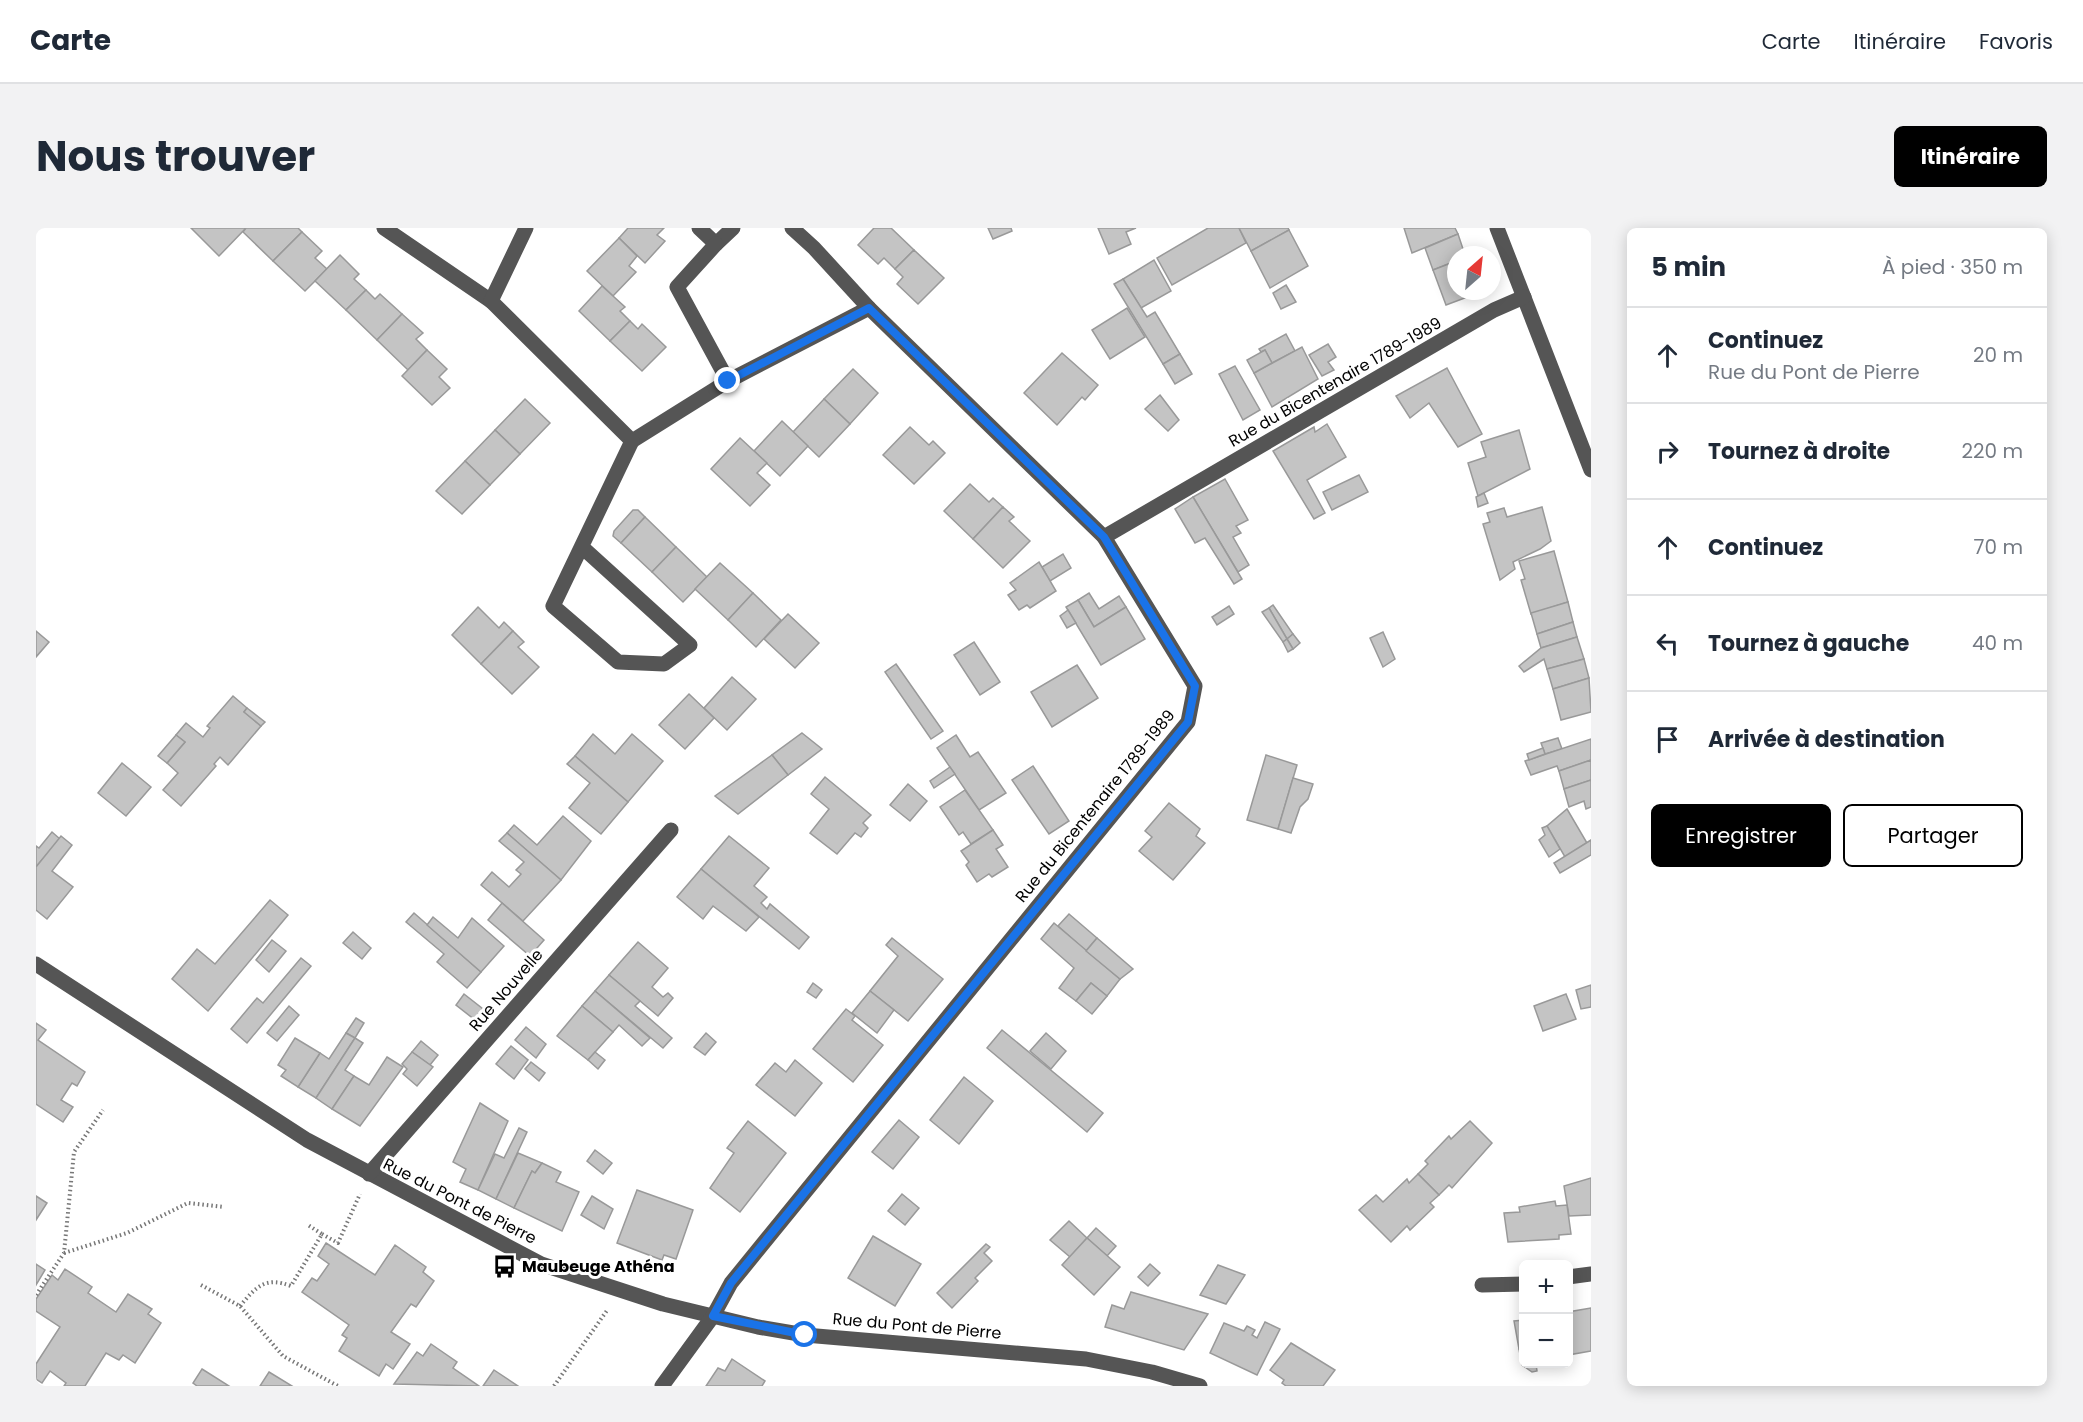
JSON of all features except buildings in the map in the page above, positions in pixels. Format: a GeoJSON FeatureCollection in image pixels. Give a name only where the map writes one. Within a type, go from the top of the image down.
{"type":"FeatureCollection","features":[{"type":"Feature","properties":{"kind":"street"},"geometry":{"type":"LineString","coordinates":[[384,228],[492,301],[632,441]]}},
{"type":"Feature","properties":{"kind":"street"},"geometry":{"type":"LineString","coordinates":[[492,301],[526,228]]}},
{"type":"Feature","properties":{"kind":"street"},"geometry":{"type":"LineString","coordinates":[[699,228],[716,244]]}},
{"type":"Feature","properties":{"kind":"street"},"geometry":{"type":"LineString","coordinates":[[728,381],[677,287],[733,228]]}},
{"type":"Feature","properties":{"kind":"street"},"geometry":{"type":"LineString","coordinates":[[792,228],[814,248],[869,308],[1104,537]]}},
{"type":"Feature","properties":{"kind":"street"},"geometry":{"type":"LineString","coordinates":[[1497,228],[1591,470]]}},
{"type":"Feature","properties":{"kind":"street","name":"Rue du Bicentenaire 1789-1989"},"geometry":{"type":"LineString","coordinates":[[662,1386],[713,1316],[731,1283],[1188,722],[1195,686],[1104,537],[1494,310],[1524,297]]}},
{"type":"Feature","properties":{"kind":"street"},"geometry":{"type":"LineString","coordinates":[[582,547],[690,645],[664,664],[618,662],[553,606],[632,441],[728,381],[869,308]]}},
{"type":"Feature","properties":{"kind":"street","name":"Rue Nouvelle"},"geometry":{"type":"LineString","coordinates":[[369,1174],[671,830]]}},
{"type":"Feature","properties":{"kind":"street","name":"Rue du Pont de Pierre"},"geometry":{"type":"LineString","coordinates":[[36,964],[307,1140],[541,1264],[663,1305],[805,1335],[1086,1359],[1152,1372],[1200,1386]]}},
{"type":"Feature","properties":{"kind":"street"},"geometry":{"type":"LineString","coordinates":[[1573,1276],[1591,1274]]}},
{"type":"Feature","properties":{"kind":"street"},"geometry":{"type":"LineString","coordinates":[[1482,1285],[1519,1284]]}},
{"type":"Feature","properties":{"kind":"path"},"geometry":{"type":"LineString","coordinates":[[36,1295],[64,1253],[74,1152],[103,1110]]}},
{"type":"Feature","properties":{"kind":"path"},"geometry":{"type":"LineString","coordinates":[[308,1225],[338,1243],[369,1174]]}},
{"type":"Feature","properties":{"kind":"path"},"geometry":{"type":"LineString","coordinates":[[64,1253],[127,1233],[188,1203],[224,1207]]}},
{"type":"Feature","properties":{"kind":"path"},"geometry":{"type":"LineString","coordinates":[[240,1306],[258,1285],[279,1281],[291,1286],[322,1234]]}},
{"type":"Feature","properties":{"kind":"path"},"geometry":{"type":"LineString","coordinates":[[201,1284],[240,1306],[283,1356],[338,1386]]}},
{"type":"Feature","properties":{"kind":"path"},"geometry":{"type":"LineString","coordinates":[[554,1386],[607,1312],[617,1289]]}},
{"type":"Feature","properties":{"kind":"place","name":"Maubeuge Athéna"},"geometry":{"type":"Point","coordinates":[504,1266]}},
{"type":"Feature","properties":{"kind":"route"},"geometry":{"type":"LineString","coordinates":[[728,381],[869,308],[1104,537],[1195,686],[1188,722],[731,1283],[713,1316],[758,1328],[805,1335]]}}]}
